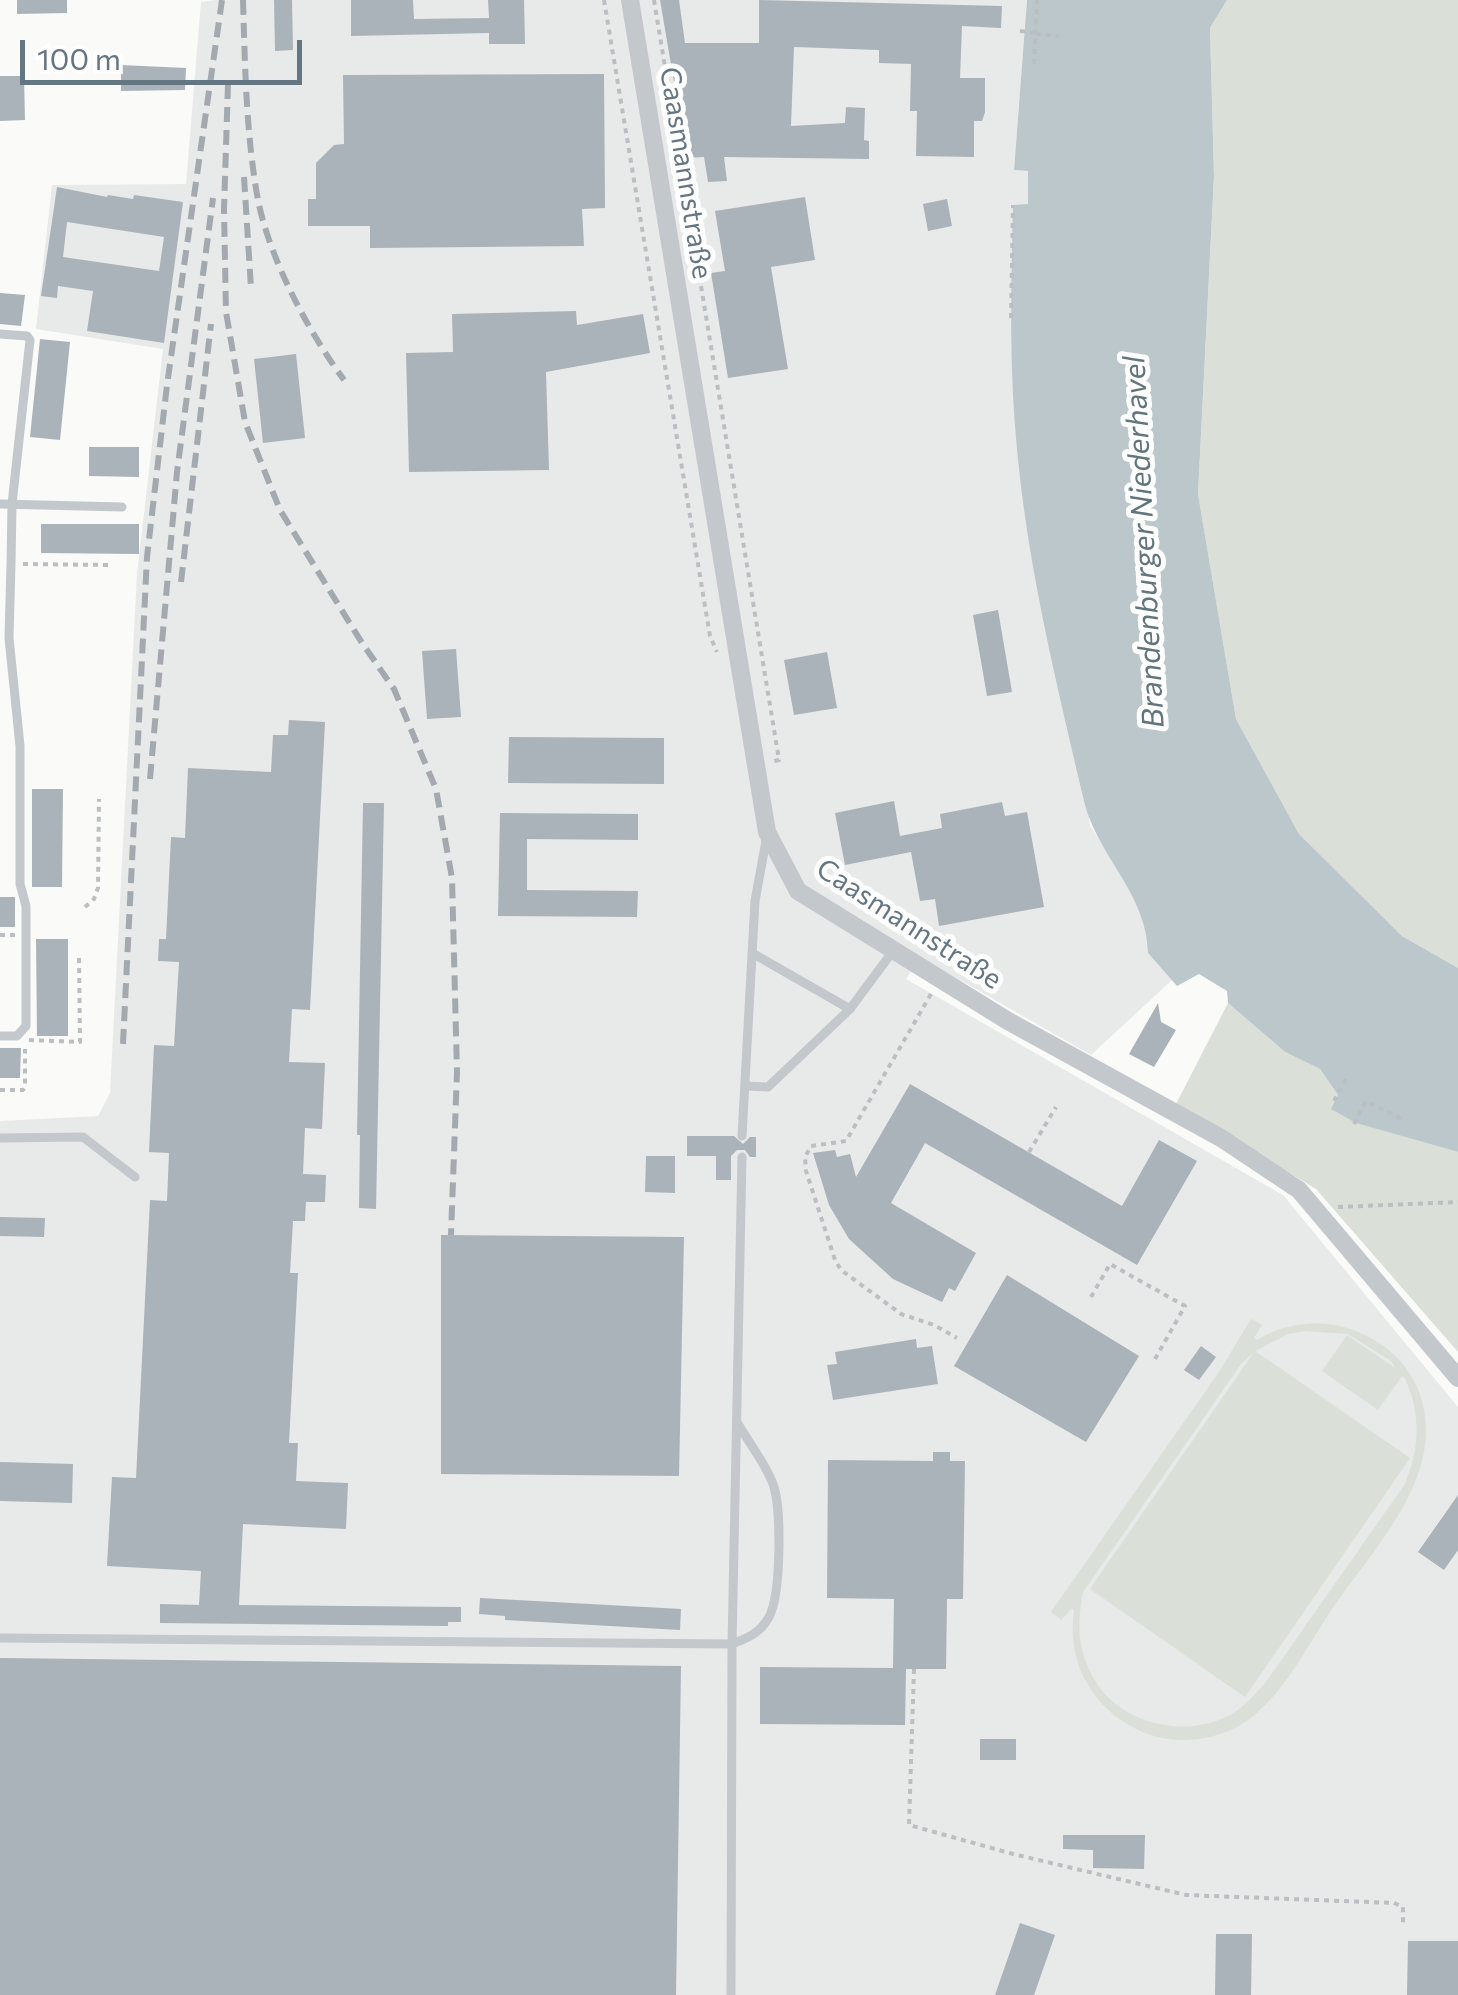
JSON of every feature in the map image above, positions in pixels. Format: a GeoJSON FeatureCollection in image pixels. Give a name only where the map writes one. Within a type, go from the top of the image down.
{"type":"FeatureCollection","features":[{"type":"Feature","properties":{"kind":"street","name":"Caasmannstraße"},"geometry":{"type":"LineString","coordinates":[[630,0],[767,832],[798,891],[1037,1038],[1220,1138],[1299,1190],[1458,1378]]}},
{"type":"Feature","properties":{"kind":"lane"},"geometry":{"type":"LineString","coordinates":[[0,334],[27,336],[30,340],[12,504],[9,638],[20,746],[26,1026],[23,1036],[0,1036]]}},
{"type":"Feature","properties":{"kind":"lane"},"geometry":{"type":"LineString","coordinates":[[0,504],[122,507]]}},
{"type":"Feature","properties":{"kind":"lane"},"geometry":{"type":"LineString","coordinates":[[742,1136],[755,901],[767,832]]}},
{"type":"Feature","properties":{"kind":"lane"},"geometry":{"type":"LineString","coordinates":[[744,1086],[768,1087],[850,1009],[893,952]]}},
{"type":"Feature","properties":{"kind":"lane"},"geometry":{"type":"LineString","coordinates":[[752,953],[850,1009]]}},
{"type":"Feature","properties":{"kind":"lane"},"geometry":{"type":"LineString","coordinates":[[0,1138],[83,1137],[135,1177]]}},
{"type":"Feature","properties":{"kind":"lane"},"geometry":{"type":"LineString","coordinates":[[731,1995],[732,1644],[742,1157]]}},
{"type":"Feature","properties":{"kind":"lane"},"geometry":{"type":"LineString","coordinates":[[0,1638],[732,1644],[755,1635],[769,1616],[776,1597],[777,1500],[772,1482],[737,1422]]}},
{"type":"Feature","properties":{"kind":"path"},"geometry":{"type":"LineString","coordinates":[[604,0],[710,636],[724,664]]}},
{"type":"Feature","properties":{"kind":"path"},"geometry":{"type":"LineString","coordinates":[[654,0],[779,760],[756,765]]}},
{"type":"Feature","properties":{"kind":"path"},"geometry":{"type":"LineString","coordinates":[[1034,64],[1038,0]]}},
{"type":"Feature","properties":{"kind":"path"},"geometry":{"type":"LineString","coordinates":[[1020,32],[1059,36]]}},
{"type":"Feature","properties":{"kind":"path"},"geometry":{"type":"LineString","coordinates":[[630,159],[642,167]]}},
{"type":"Feature","properties":{"kind":"path"},"geometry":{"type":"LineString","coordinates":[[1011,318],[1013,206]]}},
{"type":"Feature","properties":{"kind":"path"},"geometry":{"type":"LineString","coordinates":[[11,564],[109,566]]}},
{"type":"Feature","properties":{"kind":"path"},"geometry":{"type":"LineString","coordinates":[[85,906],[94,899],[98,888],[98,799]]}},
{"type":"Feature","properties":{"kind":"path"},"geometry":{"type":"LineString","coordinates":[[0,1090],[25,1088],[23,1036],[80,1042],[80,957]]}},
{"type":"Feature","properties":{"kind":"path"},"geometry":{"type":"LineString","coordinates":[[933,990],[846,1140],[811,1146],[805,1158],[806,1171],[841,1270],[900,1314],[934,1325],[957,1338]]}},
{"type":"Feature","properties":{"kind":"path"},"geometry":{"type":"LineString","coordinates":[[1334,1101],[1348,1076]]}},
{"type":"Feature","properties":{"kind":"path"},"geometry":{"type":"LineString","coordinates":[[1354,1124],[1366,1101],[1401,1120]]}},
{"type":"Feature","properties":{"kind":"path"},"geometry":{"type":"LineString","coordinates":[[1029,1152],[1056,1107]]}},
{"type":"Feature","properties":{"kind":"path"},"geometry":{"type":"LineString","coordinates":[[1354,1205],[1458,1202]]}},
{"type":"Feature","properties":{"kind":"path"},"geometry":{"type":"LineString","coordinates":[[1091,1297],[1110,1264],[1185,1306],[1155,1359]]}},
{"type":"Feature","properties":{"kind":"path"},"geometry":{"type":"LineString","coordinates":[[914,1668],[909,1825],[1186,1895],[1394,1903],[1404,1907],[1403,1925]]}},
{"type":"Feature","properties":{"kind":"shaded area"},"geometry":{"type":"Polygon","coordinates":[[[1027,0],[1014,170],[1028,171],[1028,205],[1013,206],[1090,826],[1132,889],[1148,931],[1148,953],[1172,980],[1091,1055],[920,957],[906,979],[1283,1195],[1458,1407],[1458,1995],[0,1995],[0,1121],[98,1116],[110,1093],[137,574],[163,349],[36,329],[52,185],[186,184],[201,2],[1027,0]]]}},
{"type":"Feature","properties":{"kind":"shaded area"},"geometry":{"type":"Polygon","coordinates":[[[1227,0],[1458,0],[1458,968],[1402,936],[1299,834],[1236,719],[1198,494],[1214,176],[1210,28],[1227,0]]]}},
{"type":"Feature","properties":{"kind":"shaded area"},"geometry":{"type":"Polygon","coordinates":[[[1228,1003],[1285,1052],[1320,1069],[1338,1095],[1332,1109],[1357,1123],[1458,1152],[1458,1352],[1316,1189],[1176,1104],[1228,1003]]]}},
{"type":"Feature","properties":{"kind":"shaded area"},"geometry":{"type":"Polygon","coordinates":[[[1251,1319],[1262,1325],[1254,1338],[1257,1340],[1280,1329],[1306,1324],[1358,1332],[1393,1354],[1407,1369],[1417,1387],[1425,1418],[1425,1448],[1417,1477],[1387,1533],[1276,1693],[1231,1730],[1192,1740],[1166,1739],[1129,1725],[1102,1704],[1078,1661],[1074,1610],[1061,1620],[1051,1612],[1219,1372],[1251,1319]],[[1304,1331],[1288,1334],[1255,1351],[1410,1458],[1245,1697],[1090,1589],[1254,1352],[1241,1364],[1083,1592],[1080,1630],[1088,1667],[1098,1686],[1130,1713],[1150,1722],[1192,1726],[1212,1722],[1241,1707],[1266,1682],[1405,1484],[1417,1431],[1405,1378],[1402,1376],[1378,1410],[1322,1371],[1347,1335],[1395,1368],[1391,1361],[1348,1334],[1304,1331]]]}},
{"type":"Feature","properties":{"kind":"water","name":"Brandenburger Niederhavel"},"geometry":{"type":"Polygon","coordinates":[[[1027,0],[1227,0],[1210,28],[1214,176],[1198,494],[1236,719],[1299,834],[1402,936],[1458,968],[1458,1152],[1356,1123],[1331,1109],[1338,1095],[1320,1069],[1285,1052],[1228,1003],[1227,991],[1199,974],[1177,986],[1148,953],[1145,931],[1131,893],[1090,821],[1036,583],[1014,419],[1013,205],[1028,204],[1028,171],[1014,170],[1027,0]]]}},
{"type":"Feature","properties":{"kind":"building"},"geometry":{"type":"Polygon","coordinates":[[[17,0],[67,0],[67,13],[17,14],[17,0]]]}},
{"type":"Feature","properties":{"kind":"building"},"geometry":{"type":"Polygon","coordinates":[[[274,0],[292,0],[293,50],[275,51],[274,0]]]}},
{"type":"Feature","properties":{"kind":"building"},"geometry":{"type":"Polygon","coordinates":[[[351,0],[413,0],[414,19],[489,18],[488,0],[524,0],[525,44],[489,44],[489,33],[351,36],[351,0]]]}},
{"type":"Feature","properties":{"kind":"building"},"geometry":{"type":"Polygon","coordinates":[[[660,0],[679,0],[685,43],[759,43],[759,0],[1002,6],[1001,28],[962,26],[960,78],[985,78],[985,112],[982,121],[974,121],[974,157],[916,156],[917,111],[910,111],[911,64],[879,63],[879,50],[794,47],[791,126],[845,123],[846,107],[865,108],[864,140],[869,141],[869,159],[724,157],[727,181],[708,182],[704,157],[687,158],[660,0]]]}},
{"type":"Feature","properties":{"kind":"building"},"geometry":{"type":"Polygon","coordinates":[[[121,65],[186,68],[185,90],[121,91],[121,65]]]}},
{"type":"Feature","properties":{"kind":"building"},"geometry":{"type":"Polygon","coordinates":[[[604,74],[605,208],[582,209],[584,246],[370,248],[370,226],[308,226],[308,199],[316,199],[316,163],[334,145],[344,144],[343,75],[604,74]]]}},
{"type":"Feature","properties":{"kind":"building"},"geometry":{"type":"Polygon","coordinates":[[[0,76],[24,76],[25,120],[0,121],[0,76]]]}},
{"type":"Feature","properties":{"kind":"building"},"geometry":{"type":"Polygon","coordinates":[[[57,187],[107,197],[133,199],[134,195],[183,202],[164,343],[87,331],[93,291],[58,286],[57,298],[41,296],[57,187]],[[67,222],[63,257],[159,271],[164,237],[67,222]]]}},
{"type":"Feature","properties":{"kind":"building"},"geometry":{"type":"Polygon","coordinates":[[[805,197],[815,260],[771,267],[788,369],[728,378],[711,273],[725,271],[715,211],[805,197]]]}},
{"type":"Feature","properties":{"kind":"building"},"geometry":{"type":"Polygon","coordinates":[[[947,199],[952,226],[928,231],[923,204],[947,199]]]}},
{"type":"Feature","properties":{"kind":"building"},"geometry":{"type":"Polygon","coordinates":[[[0,293],[25,295],[21,326],[0,324],[0,293]]]}},
{"type":"Feature","properties":{"kind":"building"},"geometry":{"type":"Polygon","coordinates":[[[576,311],[577,325],[643,314],[650,353],[546,372],[549,470],[409,472],[406,353],[453,352],[452,314],[576,311]]]}},
{"type":"Feature","properties":{"kind":"building"},"geometry":{"type":"Polygon","coordinates":[[[40,339],[70,342],[60,440],[30,437],[40,339]]]}},
{"type":"Feature","properties":{"kind":"building"},"geometry":{"type":"Polygon","coordinates":[[[296,354],[305,438],[263,443],[254,359],[296,354]]]}},
{"type":"Feature","properties":{"kind":"building"},"geometry":{"type":"Polygon","coordinates":[[[89,447],[139,447],[139,477],[89,476],[89,447]]]}},
{"type":"Feature","properties":{"kind":"building"},"geometry":{"type":"Polygon","coordinates":[[[41,524],[139,524],[139,554],[41,553],[41,524]]]}},
{"type":"Feature","properties":{"kind":"building"},"geometry":{"type":"Polygon","coordinates":[[[998,610],[1012,692],[987,696],[973,615],[998,610]]]}},
{"type":"Feature","properties":{"kind":"building"},"geometry":{"type":"Polygon","coordinates":[[[456,649],[461,717],[427,719],[422,651],[456,649]]]}},
{"type":"Feature","properties":{"kind":"building"},"geometry":{"type":"Polygon","coordinates":[[[827,652],[837,708],[794,715],[784,660],[827,652]]]}},
{"type":"Feature","properties":{"kind":"building"},"geometry":{"type":"Polygon","coordinates":[[[289,720],[325,722],[310,1010],[292,1009],[289,1062],[325,1063],[322,1129],[305,1128],[303,1174],[326,1175],[325,1202],[306,1202],[305,1221],[293,1221],[290,1273],[298,1273],[289,1443],[298,1443],[296,1481],[348,1483],[346,1529],[243,1524],[239,1605],[461,1607],[461,1622],[448,1622],[448,1626],[160,1623],[160,1604],[199,1605],[201,1571],[107,1566],[112,1477],[136,1478],[150,1200],[167,1201],[169,1153],[149,1152],[154,1045],[174,1046],[179,962],[158,961],[159,939],[166,939],[171,837],[185,838],[188,768],[271,772],[273,735],[288,735],[289,720]]]}},
{"type":"Feature","properties":{"kind":"building"},"geometry":{"type":"Polygon","coordinates":[[[509,737],[664,738],[664,784],[508,783],[509,737]]]}},
{"type":"Feature","properties":{"kind":"building"},"geometry":{"type":"Polygon","coordinates":[[[32,789],[63,789],[62,887],[32,887],[32,789]]]}},
{"type":"Feature","properties":{"kind":"building"},"geometry":{"type":"Polygon","coordinates":[[[894,801],[900,836],[942,828],[940,814],[1002,802],[1005,816],[1027,812],[1044,907],[939,926],[935,899],[920,901],[911,852],[845,865],[835,813],[894,801]]]}},
{"type":"Feature","properties":{"kind":"building"},"geometry":{"type":"Polygon","coordinates":[[[363,803],[384,803],[376,1209],[359,1208],[363,803]]]}},
{"type":"Feature","properties":{"kind":"building"},"geometry":{"type":"Polygon","coordinates":[[[500,813],[638,814],[638,840],[527,839],[527,890],[638,891],[637,917],[498,916],[500,813]]]}},
{"type":"Feature","properties":{"kind":"building"},"geometry":{"type":"Polygon","coordinates":[[[0,897],[15,897],[15,927],[0,927],[0,897]]]}},
{"type":"Feature","properties":{"kind":"building"},"geometry":{"type":"Polygon","coordinates":[[[36,939],[68,939],[68,1036],[37,1036],[36,939]]]}},
{"type":"Feature","properties":{"kind":"building"},"geometry":{"type":"Polygon","coordinates":[[[1158,1003],[1161,1022],[1176,1030],[1154,1067],[1129,1054],[1158,1003]]]}},
{"type":"Feature","properties":{"kind":"building"},"geometry":{"type":"Polygon","coordinates":[[[0,1048],[21,1048],[20,1078],[0,1078],[0,1048]]]}},
{"type":"Feature","properties":{"kind":"building"},"geometry":{"type":"Polygon","coordinates":[[[910,1084],[1122,1206],[1159,1140],[1197,1161],[1137,1265],[925,1143],[891,1203],[976,1253],[955,1291],[949,1288],[942,1302],[893,1279],[849,1239],[829,1205],[813,1153],[835,1150],[837,1157],[850,1154],[856,1177],[910,1084]]]}},
{"type":"Feature","properties":{"kind":"building"},"geometry":{"type":"Polygon","coordinates":[[[687,1136],[734,1136],[743,1144],[756,1137],[756,1157],[737,1150],[731,1156],[731,1180],[716,1180],[716,1156],[687,1156],[687,1136]]]}},
{"type":"Feature","properties":{"kind":"building"},"geometry":{"type":"Polygon","coordinates":[[[646,1156],[675,1156],[675,1193],[645,1192],[646,1156]]]}},
{"type":"Feature","properties":{"kind":"building"},"geometry":{"type":"Polygon","coordinates":[[[0,1217],[45,1218],[44,1237],[0,1236],[0,1217]]]}},
{"type":"Feature","properties":{"kind":"building"},"geometry":{"type":"Polygon","coordinates":[[[441,1235],[684,1237],[679,1476],[441,1474],[441,1235]]]}},
{"type":"Feature","properties":{"kind":"building"},"geometry":{"type":"Polygon","coordinates":[[[1007,1275],[1139,1356],[1086,1442],[954,1366],[1007,1275]]]}},
{"type":"Feature","properties":{"kind":"building"},"geometry":{"type":"Polygon","coordinates":[[[916,1339],[917,1348],[932,1346],[938,1384],[833,1400],[827,1365],[837,1364],[835,1352],[916,1339]]]}},
{"type":"Feature","properties":{"kind":"building"},"geometry":{"type":"Polygon","coordinates":[[[1201,1346],[1216,1357],[1199,1380],[1184,1370],[1201,1346]]]}},
{"type":"Feature","properties":{"kind":"building"},"geometry":{"type":"Polygon","coordinates":[[[933,1452],[950,1452],[950,1461],[965,1461],[963,1599],[947,1599],[946,1669],[906,1669],[905,1725],[760,1724],[760,1667],[893,1668],[894,1599],[827,1598],[828,1460],[933,1461],[933,1452]]]}},
{"type":"Feature","properties":{"kind":"building"},"geometry":{"type":"Polygon","coordinates":[[[0,1462],[73,1464],[72,1503],[0,1501],[0,1462]]]}},
{"type":"Feature","properties":{"kind":"building"},"geometry":{"type":"Polygon","coordinates":[[[1458,1495],[1458,1550],[1444,1570],[1418,1552],[1458,1495]]]}},
{"type":"Feature","properties":{"kind":"building"},"geometry":{"type":"Polygon","coordinates":[[[480,1598],[681,1609],[680,1630],[505,1620],[505,1616],[479,1614],[480,1598]]]}},
{"type":"Feature","properties":{"kind":"building"},"geometry":{"type":"Polygon","coordinates":[[[0,1658],[681,1666],[676,1995],[0,1995],[0,1658]]]}},
{"type":"Feature","properties":{"kind":"building"},"geometry":{"type":"Polygon","coordinates":[[[980,1739],[1016,1739],[1016,1760],[980,1760],[980,1739]]]}},
{"type":"Feature","properties":{"kind":"building"},"geometry":{"type":"Polygon","coordinates":[[[1063,1835],[1145,1835],[1144,1869],[1093,1868],[1093,1850],[1063,1849],[1063,1835]]]}},
{"type":"Feature","properties":{"kind":"building"},"geometry":{"type":"Polygon","coordinates":[[[1020,1923],[1055,1935],[1034,1995],[995,1995],[1020,1923]]]}},
{"type":"Feature","properties":{"kind":"building"},"geometry":{"type":"Polygon","coordinates":[[[1216,1934],[1252,1934],[1251,1995],[1215,1995],[1216,1934]]]}},
{"type":"Feature","properties":{"kind":"building"},"geometry":{"type":"Polygon","coordinates":[[[1408,1941],[1458,1941],[1458,1995],[1407,1995],[1408,1941]]]}},
{"type":"Feature","properties":{"kind":"railway"},"geometry":{"type":"LineString","coordinates":[[123,1044],[147,557],[167,385],[222,0]]}},
{"type":"Feature","properties":{"kind":"railway"},"geometry":{"type":"LineString","coordinates":[[243,0],[249,126],[264,223],[292,294],[344,380]]}},
{"type":"Feature","properties":{"kind":"railway"},"geometry":{"type":"LineString","coordinates":[[228,84],[226,312],[245,422],[280,510],[394,689],[436,789],[452,878],[457,1072],[451,1235]]}},
{"type":"Feature","properties":{"kind":"railway"},"geometry":{"type":"LineString","coordinates":[[244,177],[251,288]]}},
{"type":"Feature","properties":{"kind":"railway"},"geometry":{"type":"LineString","coordinates":[[150,779],[177,472],[213,198]]}},
{"type":"Feature","properties":{"kind":"railway"},"geometry":{"type":"LineString","coordinates":[[181,582],[211,324]]}}]}
